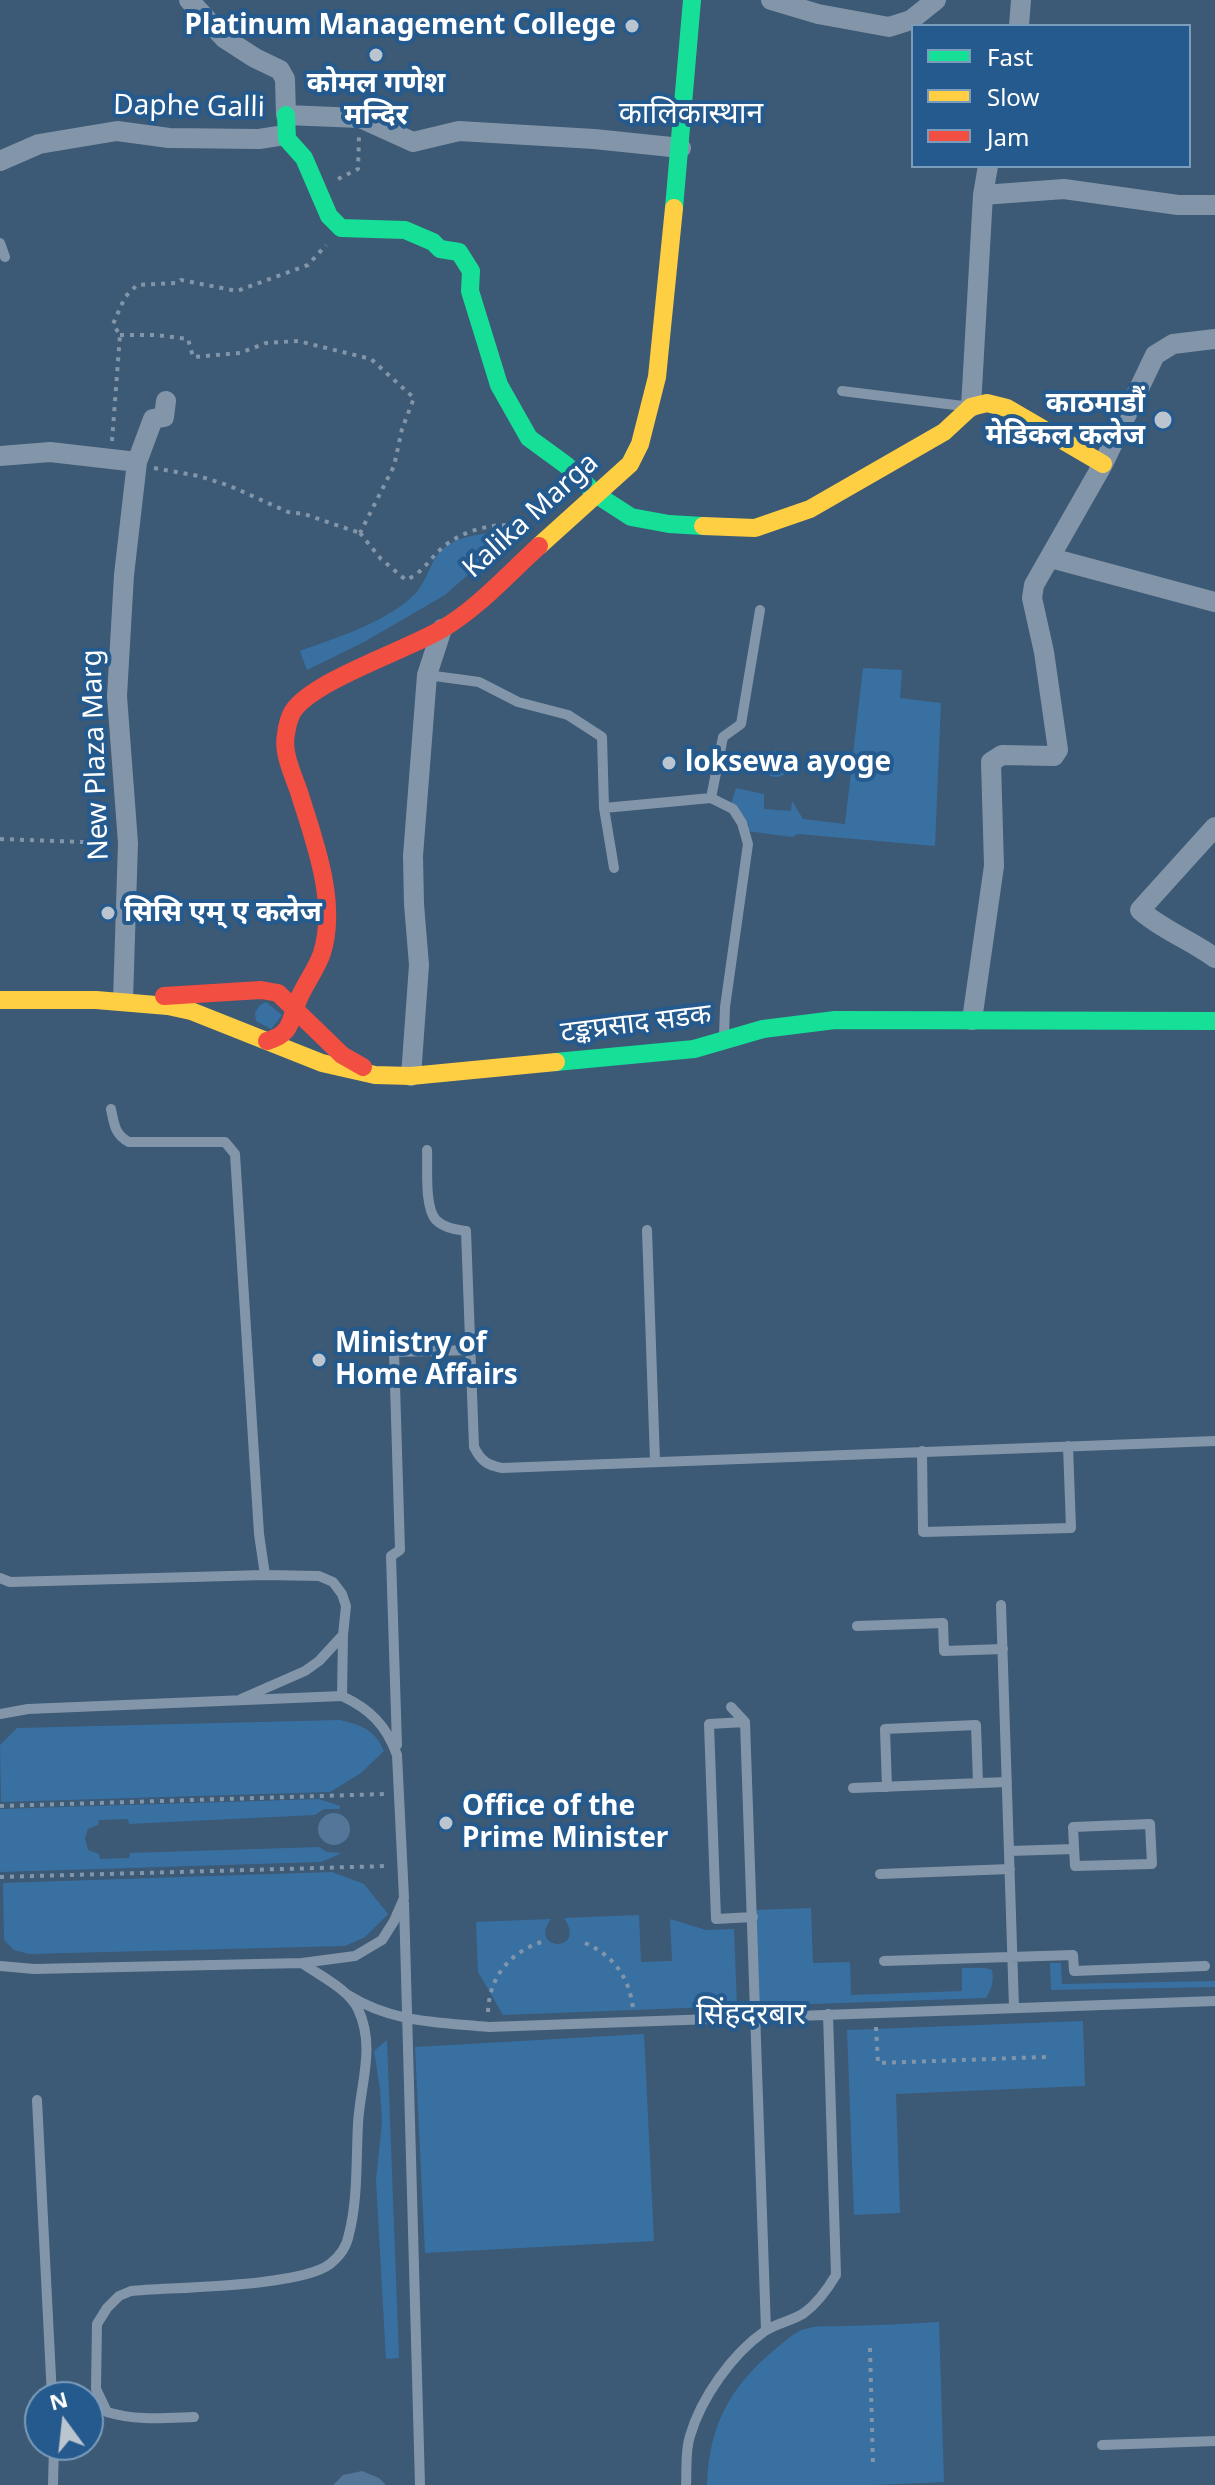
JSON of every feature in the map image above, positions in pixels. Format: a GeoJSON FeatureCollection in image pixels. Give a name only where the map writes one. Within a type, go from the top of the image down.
{"type":"FeatureCollection","features":[{"type":"Feature","properties":{"kind":"street"},"geometry":{"type":"LineString","coordinates":[[189,0],[224,38],[280,70],[285,79],[285,125],[304,158],[329,216],[341,228],[405,230],[433,242],[440,249],[459,252],[471,271],[470,291],[499,385],[529,438],[566,465],[597,495],[631,517],[755,528],[810,509],[944,432],[971,407],[987,403],[1007,408],[1103,464]]}},
{"type":"Feature","properties":{"kind":"street","name":"Kalika Marga"},"geometry":{"type":"LineString","coordinates":[[293,1009],[324,947],[326,913],[322,874],[286,753],[288,724],[293,711],[314,691],[442,629],[466,612],[630,464],[641,444],[649,418],[658,363],[681,148],[692,0]]}},
{"type":"Feature","properties":{"kind":"street"},"geometry":{"type":"LineString","coordinates":[[771,0],[818,14],[889,27],[911,20],[936,0]]}},
{"type":"Feature","properties":{"kind":"street"},"geometry":{"type":"LineString","coordinates":[[1019,24],[1021,0]]}},
{"type":"Feature","properties":{"kind":"street"},"geometry":{"type":"LineString","coordinates":[[360,118],[413,142],[459,131],[681,148]]}},
{"type":"Feature","properties":{"kind":"street","name":"Daphe Galli"},"geometry":{"type":"LineString","coordinates":[[0,161],[39,144],[117,131],[169,138],[259,139],[285,125],[360,118]]}},
{"type":"Feature","properties":{"kind":"street"},"geometry":{"type":"LineString","coordinates":[[971,407],[983,195],[988,168]]}},
{"type":"Feature","properties":{"kind":"street"},"geometry":{"type":"LineString","coordinates":[[983,195],[1064,189],[1178,205],[1215,205]]}},
{"type":"Feature","properties":{"kind":"street"},"geometry":{"type":"LineString","coordinates":[[972,1020],[994,866],[991,762],[1002,755],[1054,756],[1058,750],[1044,652],[1032,598],[1034,585],[1103,464],[1155,355],[1173,344],[1215,339]]}},
{"type":"Feature","properties":{"kind":"street","name":"New Plaza Marg"},"geometry":{"type":"LineString","coordinates":[[123,1000],[128,843],[117,696],[124,575],[137,462],[153,419],[164,417],[166,401]]}},
{"type":"Feature","properties":{"kind":"street"},"geometry":{"type":"LineString","coordinates":[[0,456],[50,452],[137,462]]}},
{"type":"Feature","properties":{"kind":"street"},"geometry":{"type":"LineString","coordinates":[[1051,558],[1215,602]]}},
{"type":"Feature","properties":{"kind":"street"},"geometry":{"type":"LineString","coordinates":[[411,1076],[419,965],[413,856],[427,675],[442,629]]}},
{"type":"Feature","properties":{"kind":"street"},"geometry":{"type":"LineString","coordinates":[[1215,827],[1140,910],[1151,920],[1198,944],[1215,958]]}},
{"type":"Feature","properties":{"kind":"street"},"geometry":{"type":"LineString","coordinates":[[245,1032],[241,1018],[242,1007],[248,997],[261,990],[283,988],[315,968]]}},
{"type":"Feature","properties":{"kind":"street"},"geometry":{"type":"LineString","coordinates":[[261,990],[278,993],[342,1055],[375,1075]]}},
{"type":"Feature","properties":{"kind":"street","name":"टङ्कप्रसाद सडक"},"geometry":{"type":"LineString","coordinates":[[0,1000],[123,1000],[261,990]]}},
{"type":"Feature","properties":{"kind":"street","name":"टङ्कप्रसाद सडक"},"geometry":{"type":"LineString","coordinates":[[123,1000],[181,1008],[304,1057],[375,1075],[411,1076],[652,1054],[724,1042],[763,1029],[800,1022],[1215,1021]]}},
{"type":"Feature","properties":{"kind":"street"},"geometry":{"type":"LineString","coordinates":[[267,1041],[281,1038],[290,1029],[293,1009]]}},
{"type":"Feature","properties":{"kind":"lane"},"geometry":{"type":"LineString","coordinates":[[0,243],[5,257]]}},
{"type":"Feature","properties":{"kind":"lane"},"geometry":{"type":"LineString","coordinates":[[842,391],[971,407]]}},
{"type":"Feature","properties":{"kind":"lane"},"geometry":{"type":"LineString","coordinates":[[711,798],[723,737],[741,724],[760,610]]}},
{"type":"Feature","properties":{"kind":"lane"},"geometry":{"type":"LineString","coordinates":[[427,675],[479,682],[518,702],[568,715],[602,737],[604,808],[614,868]]}},
{"type":"Feature","properties":{"kind":"lane"},"geometry":{"type":"LineString","coordinates":[[604,808],[711,798],[733,809],[742,823],[748,844],[725,1007],[724,1042]]}},
{"type":"Feature","properties":{"kind":"lane"},"geometry":{"type":"LineString","coordinates":[[111,1109],[115,1130],[120,1138],[129,1142],[225,1142],[235,1154],[259,1534],[265,1575]]}},
{"type":"Feature","properties":{"kind":"lane"},"geometry":{"type":"LineString","coordinates":[[427,1150],[429,1207],[435,1219],[445,1227],[466,1231],[474,1447],[487,1465],[502,1468],[1215,1441]]}},
{"type":"Feature","properties":{"kind":"lane"},"geometry":{"type":"LineString","coordinates":[[647,1230],[655,1461]]}},
{"type":"Feature","properties":{"kind":"lane"},"geometry":{"type":"LineString","coordinates":[[420,2485],[391,1556],[400,1550],[394,1352],[471,1350]]}},
{"type":"Feature","properties":{"kind":"lane"},"geometry":{"type":"LineString","coordinates":[[922,1451],[923,1532],[1071,1528],[1068,1446]]}},
{"type":"Feature","properties":{"kind":"lane"},"geometry":{"type":"LineString","coordinates":[[0,1578],[10,1582],[319,1576],[333,1582],[346,1606],[342,1696]]}},
{"type":"Feature","properties":{"kind":"lane"},"geometry":{"type":"LineString","coordinates":[[1001,1605],[1014,2008]]}},
{"type":"Feature","properties":{"kind":"lane"},"geometry":{"type":"LineString","coordinates":[[857,1626],[943,1623],[944,1651],[1003,1649]]}},
{"type":"Feature","properties":{"kind":"lane"},"geometry":{"type":"LineString","coordinates":[[235,1702],[305,1671],[343,1635]]}},
{"type":"Feature","properties":{"kind":"lane"},"geometry":{"type":"LineString","coordinates":[[0,1714],[28,1709],[342,1696],[364,1707],[378,1720],[390,1736],[397,1755]]}},
{"type":"Feature","properties":{"kind":"lane"},"geometry":{"type":"LineString","coordinates":[[731,1707],[745,1722],[766,2330]]}},
{"type":"Feature","properties":{"kind":"lane"},"geometry":{"type":"LineString","coordinates":[[745,1722],[709,1724],[716,1919],[753,1917]]}},
{"type":"Feature","properties":{"kind":"lane"},"geometry":{"type":"LineString","coordinates":[[887,1787],[885,1729],[976,1725],[978,1783]]}},
{"type":"Feature","properties":{"kind":"lane"},"geometry":{"type":"LineString","coordinates":[[853,1788],[1007,1782]]}},
{"type":"Feature","properties":{"kind":"lane"},"geometry":{"type":"LineString","coordinates":[[1150,1824],[1152,1864],[1075,1866],[1074,1849],[1073,1827],[1150,1824]]}},
{"type":"Feature","properties":{"kind":"lane"},"geometry":{"type":"LineString","coordinates":[[1009,1851],[1074,1849]]}},
{"type":"Feature","properties":{"kind":"lane"},"geometry":{"type":"LineString","coordinates":[[880,1874],[1010,1869]]}},
{"type":"Feature","properties":{"kind":"lane"},"geometry":{"type":"LineString","coordinates":[[0,1966],[34,1969],[302,1963],[355,1956],[382,1940],[404,1898]]}},
{"type":"Feature","properties":{"kind":"lane"},"geometry":{"type":"LineString","coordinates":[[884,1961],[1073,1955],[1074,1971],[1205,1966]]}},
{"type":"Feature","properties":{"kind":"lane"},"geometry":{"type":"LineString","coordinates":[[302,1963],[379,2012],[407,2019],[489,2027],[1215,2001]]}},
{"type":"Feature","properties":{"kind":"lane"},"geometry":{"type":"LineString","coordinates":[[194,2417],[145,2419],[107,2412],[96,2389],[97,2324],[119,2296],[131,2291],[293,2279],[321,2270],[342,2251],[352,2217],[358,2118],[367,2067],[362,2023],[358,2009],[348,1995]]}},
{"type":"Feature","properties":{"kind":"lane"},"geometry":{"type":"LineString","coordinates":[[686,2485],[689,2438],[697,2416],[726,2370],[766,2330],[804,2313],[825,2294],[836,2275],[828,2014]]}},
{"type":"Feature","properties":{"kind":"lane"},"geometry":{"type":"LineString","coordinates":[[37,2100],[51,2381]]}},
{"type":"Feature","properties":{"kind":"lane"},"geometry":{"type":"LineString","coordinates":[[1102,2445],[1215,2441]]}},
{"type":"Feature","properties":{"kind":"lane"},"geometry":{"type":"LineString","coordinates":[[53,2485],[54,2461]]}},
{"type":"Feature","properties":{"kind":"path"},"geometry":{"type":"LineString","coordinates":[[338,191],[337,179],[358,169],[360,118]]}},
{"type":"Feature","properties":{"kind":"path"},"geometry":{"type":"LineString","coordinates":[[106,458],[112,449],[120,335],[113,324],[125,297],[137,285],[177,283],[181,280],[237,291],[308,265],[341,228]]}},
{"type":"Feature","properties":{"kind":"path"},"geometry":{"type":"LineString","coordinates":[[120,335],[188,339],[193,357],[240,353],[266,343],[298,341],[371,359],[414,398],[402,429],[394,466],[360,533]]}},
{"type":"Feature","properties":{"kind":"path"},"geometry":{"type":"LineString","coordinates":[[137,462],[165,472],[215,481],[288,512],[304,514],[360,533],[381,559],[406,580],[421,574],[442,548],[467,531],[523,526],[549,537]]}},
{"type":"Feature","properties":{"kind":"path"},"geometry":{"type":"LineString","coordinates":[[0,839],[128,843]]}},
{"type":"Feature","properties":{"kind":"path"},"geometry":{"type":"LineString","coordinates":[[0,1806],[399,1793]]}},
{"type":"Feature","properties":{"kind":"path"},"geometry":{"type":"LineString","coordinates":[[0,1877],[403,1866]]}},
{"type":"Feature","properties":{"kind":"path"},"geometry":{"type":"LineString","coordinates":[[489,2027],[489,2001],[497,1976],[513,1957],[541,1942]]}},
{"type":"Feature","properties":{"kind":"path"},"geometry":{"type":"LineString","coordinates":[[585,1943],[611,1959],[623,1975],[630,1990],[635,2021]]}},
{"type":"Feature","properties":{"kind":"path"},"geometry":{"type":"LineString","coordinates":[[876,2013],[878,2063],[1046,2057]]}},
{"type":"Feature","properties":{"kind":"path"},"geometry":{"type":"LineString","coordinates":[[870,2348],[873,2467]]}},
{"type":"Feature","properties":{"kind":"shaded area"},"geometry":{"type":"Polygon","coordinates":[[[513,531],[513,535],[445,595],[364,642],[307,670],[300,651],[366,626],[409,600],[425,579],[434,560],[449,544],[469,536],[513,531]]]}},
{"type":"Feature","properties":{"kind":"shaded area"},"geometry":{"type":"Polygon","coordinates":[[[863,668],[902,670],[900,698],[941,703],[935,846],[798,834],[792,837],[747,831],[749,825],[730,807],[736,788],[764,794],[764,809],[791,811],[792,801],[803,819],[845,824],[863,668]]]}},
{"type":"Feature","properties":{"kind":"shaded area"},"geometry":{"type":"Polygon","coordinates":[[[776,751],[785,755],[789,764],[785,773],[776,777],[767,773],[763,764],[767,755],[776,751]]]}},
{"type":"Feature","properties":{"kind":"shaded area"},"geometry":{"type":"Polygon","coordinates":[[[266,1002],[282,1015],[271,1029],[256,1021],[255,1013],[266,1002]]]}},
{"type":"Feature","properties":{"kind":"shaded area"},"geometry":{"type":"Polygon","coordinates":[[[340,1720],[367,1730],[384,1751],[361,1773],[330,1792],[1,1802],[0,1745],[17,1728],[340,1720]]]}},
{"type":"Feature","properties":{"kind":"shaded area"},"geometry":{"type":"Polygon","coordinates":[[[319,1799],[340,1806],[340,1809],[324,1809],[315,1815],[129,1824],[128,1819],[99,1820],[98,1825],[88,1829],[85,1838],[88,1850],[99,1854],[100,1859],[129,1858],[130,1853],[319,1847],[327,1852],[342,1853],[321,1862],[0,1872],[0,1809],[319,1799]]]}},
{"type":"Feature","properties":{"kind":"shaded area"},"geometry":{"type":"Polygon","coordinates":[[[334,1813],[345,1818],[350,1829],[345,1840],[334,1845],[323,1840],[318,1829],[323,1818],[334,1813]]]}},
{"type":"Feature","properties":{"kind":"shaded area"},"geometry":{"type":"Polygon","coordinates":[[[332,1872],[364,1884],[388,1914],[365,1937],[345,1946],[29,1954],[14,1950],[4,1940],[3,1883],[332,1872]]]}},
{"type":"Feature","properties":{"kind":"shaded area"},"geometry":{"type":"Polygon","coordinates":[[[811,1908],[813,1963],[850,1962],[851,1995],[962,1991],[962,1968],[992,1970],[990,1991],[986,1998],[756,2006],[753,1910],[811,1908]]]}},
{"type":"Feature","properties":{"kind":"shaded area"},"geometry":{"type":"Polygon","coordinates":[[[639,1915],[641,1962],[672,1961],[670,1919],[706,1930],[734,1929],[737,2006],[503,2015],[478,1972],[476,1922],[551,1919],[546,1937],[558,1944],[569,1938],[564,1918],[639,1915]]]}},
{"type":"Feature","properties":{"kind":"shaded area"},"geometry":{"type":"Polygon","coordinates":[[[1050,1963],[1061,1963],[1062,1984],[1215,1981],[1215,1987],[1051,1990],[1050,1963]]]}},
{"type":"Feature","properties":{"kind":"shaded area"},"geometry":{"type":"Polygon","coordinates":[[[1083,2021],[1085,2086],[896,2094],[900,2213],[854,2215],[847,2030],[1083,2021]]]}},
{"type":"Feature","properties":{"kind":"shaded area"},"geometry":{"type":"Polygon","coordinates":[[[644,2034],[654,2241],[425,2253],[415,2047],[644,2034]]]}},
{"type":"Feature","properties":{"kind":"shaded area"},"geometry":{"type":"Polygon","coordinates":[[[387,2040],[399,2358],[386,2359],[376,2180],[382,2122],[374,2051],[387,2040]]]}},
{"type":"Feature","properties":{"kind":"shaded area"},"geometry":{"type":"Polygon","coordinates":[[[939,2322],[944,2482],[707,2485],[712,2445],[724,2410],[744,2379],[790,2337],[804,2329],[818,2327],[939,2322]]]}},
{"type":"Feature","properties":{"kind":"shaded area"},"geometry":{"type":"Polygon","coordinates":[[[362,2471],[379,2478],[386,2485],[333,2485],[343,2475],[362,2471]]]}},
{"type":"Feature","properties":{"kind":"traffic: fast"},"geometry":{"type":"LineString","coordinates":[[674,208],[692,0]]}},
{"type":"Feature","properties":{"kind":"traffic: fast"},"geometry":{"type":"LineString","coordinates":[[286,115],[287,139],[304,158],[329,216],[341,228],[405,230],[433,242],[440,249],[459,252],[471,271],[470,291],[499,385],[529,438],[566,465],[597,495],[631,517],[703,526]]}},
{"type":"Feature","properties":{"kind":"traffic: fast"},"geometry":{"type":"LineString","coordinates":[[556,1062],[694,1049],[763,1029],[835,1020],[1215,1021]]}},
{"type":"Feature","properties":{"kind":"traffic: slow"},"geometry":{"type":"LineString","coordinates":[[539,546],[630,464],[640,444],[657,377],[674,208]]}},
{"type":"Feature","properties":{"kind":"traffic: slow"},"geometry":{"type":"LineString","coordinates":[[703,526],[755,528],[810,509],[944,432],[971,407],[987,403],[1007,408],[1103,464]]}},
{"type":"Feature","properties":{"kind":"traffic: slow"},"geometry":{"type":"LineString","coordinates":[[0,1000],[96,1000],[168,1006],[191,1011],[322,1063],[375,1075],[411,1076],[556,1062]]}},
{"type":"Feature","properties":{"kind":"traffic: jam"},"geometry":{"type":"LineString","coordinates":[[267,1041],[282,1034],[290,1024],[300,996],[320,959],[326,933],[326,892],[322,871],[286,749],[286,731],[293,711],[320,688],[455,621],[539,546]]}},
{"type":"Feature","properties":{"kind":"traffic: jam"},"geometry":{"type":"LineString","coordinates":[[164,996],[261,990],[278,993],[342,1055],[363,1067]]}},
{"type":"Feature","properties":{"kind":"place","name":"Platinum Management College"},"geometry":{"type":"Point","coordinates":[632,26]}},
{"type":"Feature","properties":{"kind":"place","name":"कोमल गणेश मन्दिर"},"geometry":{"type":"Point","coordinates":[376,55]}},
{"type":"Feature","properties":{"kind":"place","name":"काठमाडौं मेडिकल कलेज"},"geometry":{"type":"Point","coordinates":[1163,420]}},
{"type":"Feature","properties":{"kind":"place","name":"loksewa ayoge"},"geometry":{"type":"Point","coordinates":[669,763]}},
{"type":"Feature","properties":{"kind":"place","name":"सिसि एम् ए कलेज"},"geometry":{"type":"Point","coordinates":[108,913]}},
{"type":"Feature","properties":{"kind":"place","name":"Ministry of Home Affairs"},"geometry":{"type":"Point","coordinates":[319,1360]}},
{"type":"Feature","properties":{"kind":"place","name":"Office of the Prime Minister"},"geometry":{"type":"Point","coordinates":[446,1823]}},
{"type":"Feature","properties":{"kind":"district","name":"कालिकास्थान"},"geometry":{"type":"Point","coordinates":[691,114]}},
{"type":"Feature","properties":{"kind":"district","name":"सिंहदरबार"},"geometry":{"type":"Point","coordinates":[751,2015]}}]}
